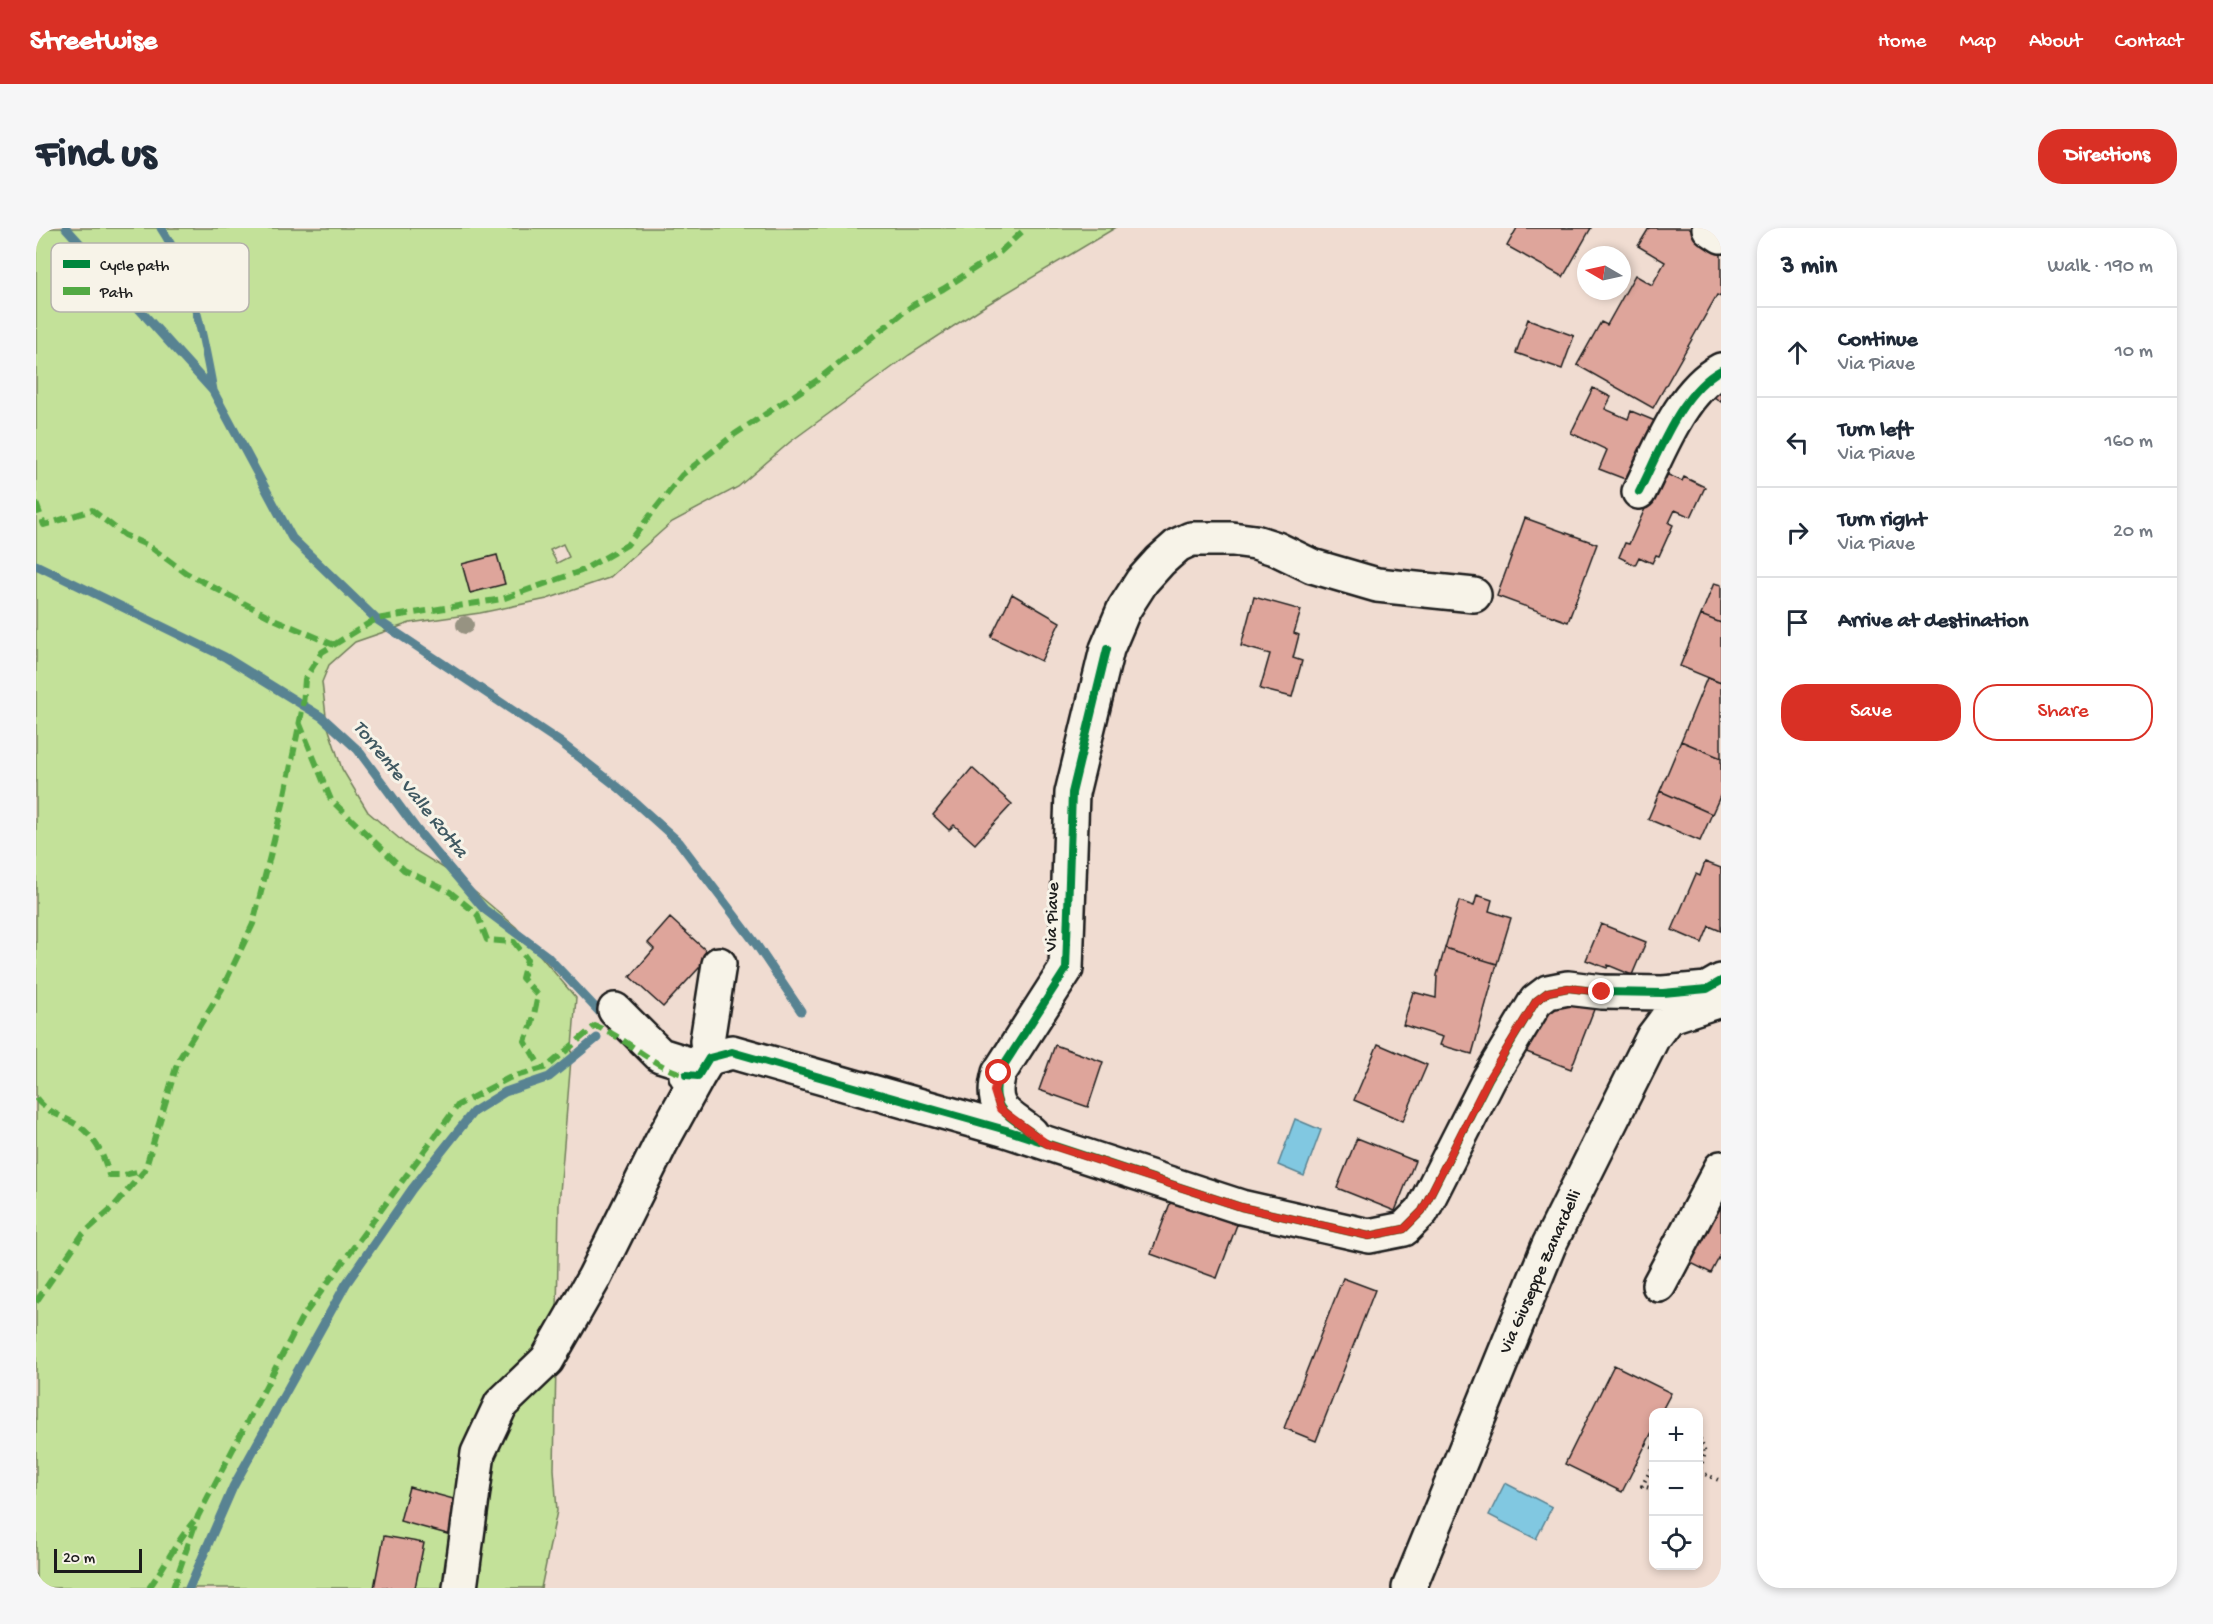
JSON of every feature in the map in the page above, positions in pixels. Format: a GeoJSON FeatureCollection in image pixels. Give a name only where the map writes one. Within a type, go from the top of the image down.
{"type":"FeatureCollection","features":[{"type":"Feature","properties":{"kind":"street"},"geometry":{"type":"LineString","coordinates":[[1709,228],[1721,236]]}},
{"type":"Feature","properties":{"kind":"street"},"geometry":{"type":"LineString","coordinates":[[1639,492],[1682,408],[1714,374],[1721,370]]}},
{"type":"Feature","properties":{"kind":"street","name":"Via Piave"},"geometry":{"type":"LineString","coordinates":[[1047,1144],[1000,1109],[994,1091],[999,1073],[1066,969],[1072,793],[1107,649],[1124,609],[1142,581],[1178,545],[1201,537],[1255,542],[1277,549],[1312,566],[1377,585],[1474,595]]}},
{"type":"Feature","properties":{"kind":"street"},"geometry":{"type":"LineString","coordinates":[[460,1588],[478,1452],[501,1404],[547,1360],[594,1278],[698,1070],[706,1041],[719,964]]}},
{"type":"Feature","properties":{"kind":"street","name":"Via Piave"},"geometry":{"type":"LineString","coordinates":[[615,1010],[660,1055],[692,1065],[698,1070],[732,1052],[763,1059],[1006,1130],[1241,1207],[1369,1236],[1404,1229],[1422,1211],[1489,1078],[1536,1001],[1548,992],[1568,988],[1602,992],[1663,993],[1707,989],[1721,981]]}},
{"type":"Feature","properties":{"kind":"street","name":"Via Giuseppe Zanardelli"},"geometry":{"type":"LineString","coordinates":[[1409,1588],[1549,1245],[1653,1037],[1668,1017],[1721,999]]}},
{"type":"Feature","properties":{"kind":"street"},"geometry":{"type":"LineString","coordinates":[[1659,1285],[1721,1168]]}},
{"type":"Feature","properties":{"kind":"path"},"geometry":{"type":"LineString","coordinates":[[1703,1446],[1706,1453],[1703,1462]]}},
{"type":"Feature","properties":{"kind":"path"},"geometry":{"type":"LineString","coordinates":[[1649,1472],[1642,1486],[1649,1489]]}},
{"type":"Feature","properties":{"kind":"path"},"geometry":{"type":"LineString","coordinates":[[1703,1474],[1721,1481]]}},
{"type":"Feature","properties":{"kind":"green space"},"geometry":{"type":"Polygon","coordinates":[[[36,228],[1115,228],[983,307],[909,355],[790,442],[738,487],[672,522],[609,578],[547,599],[480,613],[410,623],[355,642],[329,665],[322,682],[327,724],[342,769],[368,812],[408,846],[455,875],[516,927],[576,998],[559,1205],[554,1469],[557,1511],[541,1588],[36,1588],[36,228]],[[563,544],[550,550],[557,563],[569,557],[563,544]]]}},
{"type":"Feature","properties":{"kind":"water"},"geometry":{"type":"Polygon","coordinates":[[[1295,1119],[1321,1130],[1304,1176],[1278,1165],[1295,1119]]]}},
{"type":"Feature","properties":{"kind":"water"},"geometry":{"type":"Polygon","coordinates":[[[1505,1483],[1552,1507],[1536,1539],[1489,1515],[1505,1483]]]}},
{"type":"Feature","properties":{"kind":"building"},"geometry":{"type":"Polygon","coordinates":[[[1517,228],[1591,228],[1581,246],[1577,246],[1577,252],[1563,277],[1507,246],[1517,228]]]}},
{"type":"Feature","properties":{"kind":"building"},"geometry":{"type":"Polygon","coordinates":[[[1649,228],[1693,228],[1721,244],[1721,297],[1717,295],[1653,408],[1577,365],[1601,322],[1607,325],[1621,300],[1631,300],[1631,282],[1635,275],[1652,285],[1665,262],[1638,246],[1649,228]]]}},
{"type":"Feature","properties":{"kind":"building"},"geometry":{"type":"Polygon","coordinates":[[[1528,319],[1574,336],[1562,369],[1516,353],[1528,319]]]}},
{"type":"Feature","properties":{"kind":"building"},"geometry":{"type":"Polygon","coordinates":[[[1721,379],[1721,402],[1706,391],[1721,379]]]}},
{"type":"Feature","properties":{"kind":"building"},"geometry":{"type":"Polygon","coordinates":[[[1593,388],[1611,397],[1605,409],[1628,419],[1631,411],[1655,421],[1630,481],[1599,469],[1607,450],[1571,433],[1593,388]]]}},
{"type":"Feature","properties":{"kind":"building"},"geometry":{"type":"Polygon","coordinates":[[[1657,470],[1682,481],[1684,477],[1705,487],[1691,517],[1675,510],[1669,523],[1673,525],[1659,556],[1656,555],[1652,563],[1639,557],[1635,565],[1619,557],[1625,543],[1629,544],[1653,491],[1657,470]]]}},
{"type":"Feature","properties":{"kind":"building"},"geometry":{"type":"Polygon","coordinates":[[[1525,518],[1597,544],[1568,622],[1497,596],[1525,518]]]}},
{"type":"Feature","properties":{"kind":"building"},"geometry":{"type":"Polygon","coordinates":[[[497,555],[505,584],[470,593],[462,564],[497,555]]]}},
{"type":"Feature","properties":{"kind":"building"},"geometry":{"type":"Polygon","coordinates":[[[1714,583],[1721,585],[1721,623],[1701,615],[1714,583]]]}},
{"type":"Feature","properties":{"kind":"building"},"geometry":{"type":"Polygon","coordinates":[[[1012,594],[1060,622],[1041,661],[991,637],[1012,594]]]}},
{"type":"Feature","properties":{"kind":"building"},"geometry":{"type":"Polygon","coordinates":[[[1254,597],[1301,610],[1294,633],[1299,635],[1293,658],[1302,661],[1292,697],[1260,689],[1270,654],[1241,646],[1254,597]]]}},
{"type":"Feature","properties":{"kind":"building"},"geometry":{"type":"Polygon","coordinates":[[[1701,615],[1721,623],[1721,683],[1680,666],[1701,615]]]}},
{"type":"Feature","properties":{"kind":"building"},"geometry":{"type":"Polygon","coordinates":[[[1707,678],[1721,683],[1721,758],[1681,741],[1707,678]]]}},
{"type":"Feature","properties":{"kind":"building"},"geometry":{"type":"Polygon","coordinates":[[[1681,741],[1721,758],[1721,794],[1712,814],[1660,791],[1681,741]]]}},
{"type":"Feature","properties":{"kind":"building"},"geometry":{"type":"Polygon","coordinates":[[[972,768],[1012,804],[975,844],[954,825],[949,830],[933,815],[972,768]]]}},
{"type":"Feature","properties":{"kind":"building"},"geometry":{"type":"Polygon","coordinates":[[[1660,791],[1712,814],[1700,841],[1648,819],[1660,791]]]}},
{"type":"Feature","properties":{"kind":"building"},"geometry":{"type":"Polygon","coordinates":[[[1705,862],[1721,868],[1721,931],[1709,926],[1702,943],[1672,930],[1696,874],[1700,876],[1705,862]]]}},
{"type":"Feature","properties":{"kind":"building"},"geometry":{"type":"Polygon","coordinates":[[[1477,895],[1492,900],[1489,911],[1511,918],[1497,964],[1445,948],[1459,901],[1474,906],[1477,895]]]}},
{"type":"Feature","properties":{"kind":"building"},"geometry":{"type":"Polygon","coordinates":[[[670,918],[711,955],[663,1007],[630,977],[654,949],[648,943],[670,918]]]}},
{"type":"Feature","properties":{"kind":"building"},"geometry":{"type":"Polygon","coordinates":[[[1601,924],[1646,942],[1632,975],[1608,965],[1607,968],[1586,960],[1601,924]]]}},
{"type":"Feature","properties":{"kind":"building"},"geometry":{"type":"Polygon","coordinates":[[[1445,948],[1497,964],[1472,1054],[1440,1045],[1443,1037],[1403,1025],[1413,992],[1436,998],[1437,975],[1445,948]]]}},
{"type":"Feature","properties":{"kind":"building"},"geometry":{"type":"Polygon","coordinates":[[[1598,999],[1571,1069],[1524,1051],[1547,1002],[1598,999]]]}},
{"type":"Feature","properties":{"kind":"building"},"geometry":{"type":"Polygon","coordinates":[[[1378,1044],[1427,1065],[1403,1121],[1354,1100],[1378,1044]]]}},
{"type":"Feature","properties":{"kind":"building"},"geometry":{"type":"Polygon","coordinates":[[[1055,1045],[1103,1062],[1088,1107],[1039,1090],[1055,1045]]]}},
{"type":"Feature","properties":{"kind":"building"},"geometry":{"type":"Polygon","coordinates":[[[1357,1138],[1415,1161],[1395,1211],[1337,1188],[1357,1138]]]}},
{"type":"Feature","properties":{"kind":"building"},"geometry":{"type":"Polygon","coordinates":[[[1721,1193],[1721,1254],[1711,1273],[1687,1261],[1721,1193]]]}},
{"type":"Feature","properties":{"kind":"building"},"geometry":{"type":"Polygon","coordinates":[[[1172,1198],[1238,1222],[1217,1278],[1151,1254],[1172,1198]]]}},
{"type":"Feature","properties":{"kind":"building"},"geometry":{"type":"Polygon","coordinates":[[[1343,1278],[1375,1290],[1316,1441],[1284,1428],[1343,1278]]]}},
{"type":"Feature","properties":{"kind":"building"},"geometry":{"type":"Polygon","coordinates":[[[1614,1365],[1671,1393],[1663,1408],[1649,1408],[1649,1438],[1622,1492],[1565,1464],[1614,1365]]]}},
{"type":"Feature","properties":{"kind":"building"},"geometry":{"type":"Polygon","coordinates":[[[409,1487],[461,1501],[451,1535],[400,1521],[409,1487]]]}},
{"type":"Feature","properties":{"kind":"building"},"geometry":{"type":"Polygon","coordinates":[[[384,1536],[424,1543],[415,1588],[374,1588],[384,1536]]]}},
{"type":"Feature","properties":{"kind":"waterway"},"geometry":{"type":"LineString","coordinates":[[66,228],[80,243]]}},
{"type":"Feature","properties":{"kind":"waterway"},"geometry":{"type":"LineString","coordinates":[[161,228],[170,243]]}},
{"type":"Feature","properties":{"kind":"waterway"},"geometry":{"type":"LineString","coordinates":[[142,312],[213,391],[292,538],[376,619],[560,742],[619,788],[679,842],[756,944],[801,1011]]}},
{"type":"Feature","properties":{"kind":"waterway"},"geometry":{"type":"LineString","coordinates":[[196,312],[213,390]]}},
{"type":"Feature","properties":{"kind":"waterway","name":"Torrente Valle Rotta"},"geometry":{"type":"LineString","coordinates":[[36,565],[225,657],[322,717],[358,750],[417,830],[484,909],[547,956],[606,1019]]}},
{"type":"Feature","properties":{"kind":"waterway"},"geometry":{"type":"LineString","coordinates":[[189,1588],[233,1487],[346,1284],[412,1189],[473,1112],[505,1092],[549,1077],[597,1038]]}},
{"type":"Feature","properties":{"kind":"marked path"},"geometry":{"type":"LineString","coordinates":[[36,1302],[82,1235],[115,1205],[145,1170],[178,1061],[222,989],[253,924],[283,804],[303,706],[305,679],[322,652],[376,619],[502,599],[581,571],[627,545],[682,475],[735,434],[816,381],[913,305],[943,289],[1000,252],[1026,228]]}},
{"type":"Feature","properties":{"kind":"marked path"},"geometry":{"type":"LineString","coordinates":[[36,503],[44,525],[92,510],[124,535],[149,546],[186,573],[276,620],[334,645]]}},
{"type":"Feature","properties":{"kind":"marked path"},"geometry":{"type":"LineString","coordinates":[[299,722],[331,800],[404,870],[450,892],[477,914],[487,940],[514,942],[527,959],[522,978],[538,995],[532,1024],[525,1041],[541,1068]]}},
{"type":"Feature","properties":{"kind":"marked path"},"geometry":{"type":"LineString","coordinates":[[173,1588],[198,1516],[301,1319],[458,1105],[509,1078],[547,1067],[595,1026],[619,1038],[661,1065],[686,1075]]}},
{"type":"Feature","properties":{"kind":"marked path"},"geometry":{"type":"LineString","coordinates":[[36,1098],[46,1108],[89,1135],[100,1151],[109,1175],[124,1175],[145,1170]]}},
{"type":"Feature","properties":{"kind":"marked path"},"geometry":{"type":"LineString","coordinates":[[149,1588],[194,1521]]}},
{"type":"Feature","properties":{"kind":"cycle path"},"geometry":{"type":"LineString","coordinates":[[1639,492],[1682,408],[1707,380],[1721,370]]}},
{"type":"Feature","properties":{"kind":"cycle path"},"geometry":{"type":"LineString","coordinates":[[1035,1135],[1003,1111],[997,1096],[997,1086],[999,1073],[1066,969],[1072,793],[1107,649]]}},
{"type":"Feature","properties":{"kind":"cycle path"},"geometry":{"type":"LineString","coordinates":[[686,1075],[698,1076],[709,1058],[732,1052],[1006,1130],[1241,1207],[1369,1236],[1404,1229],[1422,1211],[1489,1079],[1536,1001],[1548,992],[1568,988],[1602,992],[1663,993],[1707,989],[1721,981]]}},
{"type":"Feature","properties":{"kind":"route"},"geometry":{"type":"LineString","coordinates":[[999,1073],[994,1091],[1000,1109],[1047,1144],[1241,1207],[1369,1236],[1404,1229],[1422,1211],[1489,1078],[1536,1001],[1548,992],[1568,988],[1602,992]]}}]}
